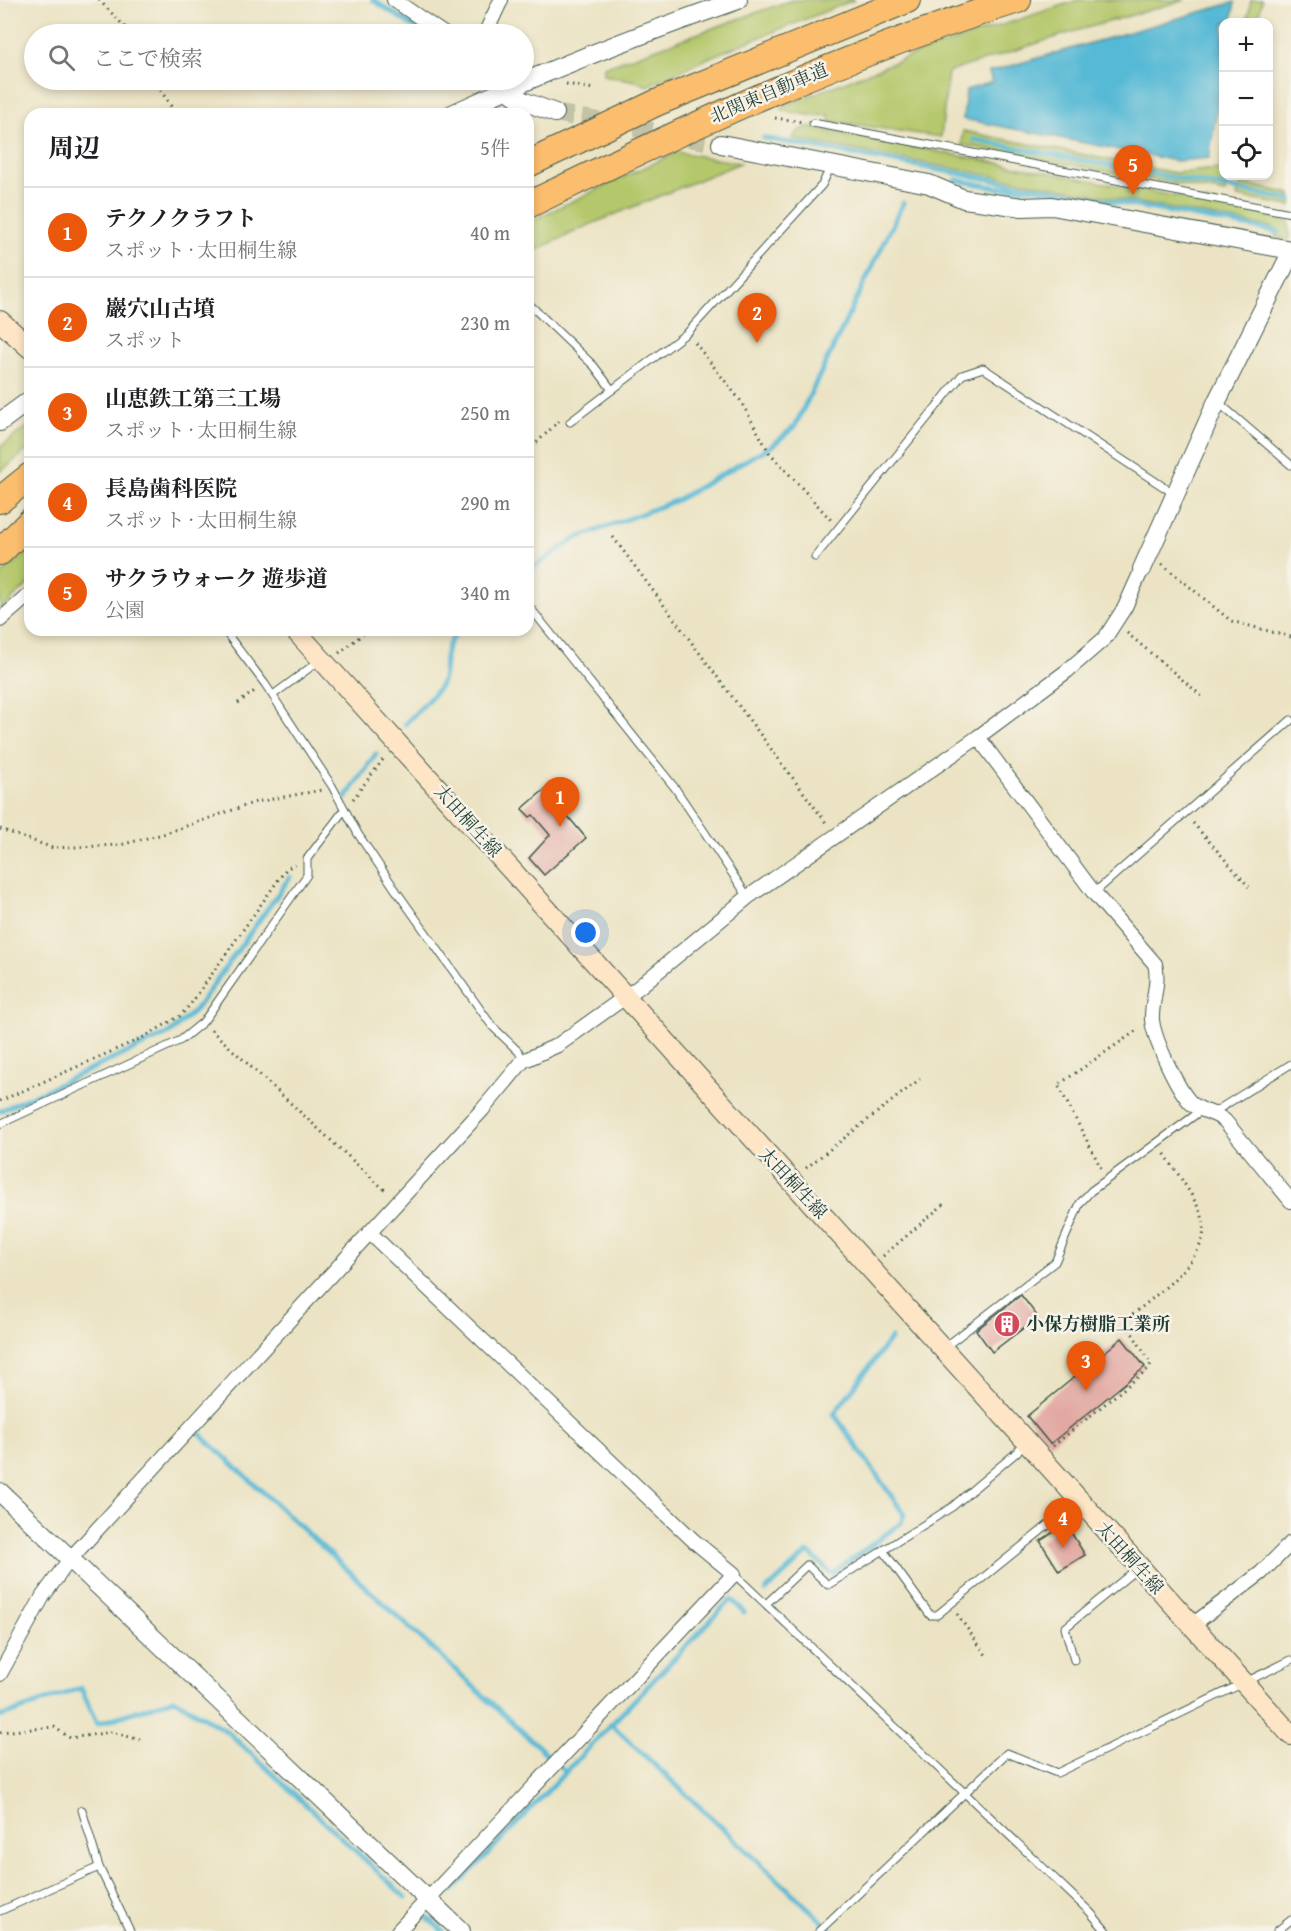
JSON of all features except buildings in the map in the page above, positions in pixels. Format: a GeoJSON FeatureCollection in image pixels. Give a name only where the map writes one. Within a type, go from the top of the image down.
{"type":"FeatureCollection","features":[{"type":"Feature","properties":{"kind":"highway","name":"北関東自動車道"},"geometry":{"type":"LineString","coordinates":[[534,161],[656,103],[907,0]]}},
{"type":"Feature","properties":{"kind":"highway","name":"北関東自動車道"},"geometry":{"type":"LineString","coordinates":[[534,202],[683,129],[822,70],[1018,0]]}},
{"type":"Feature","properties":{"kind":"highway"},"geometry":{"type":"LineString","coordinates":[[0,500],[24,481]]}},
{"type":"Feature","properties":{"kind":"highway"},"geometry":{"type":"LineString","coordinates":[[0,544],[24,526]]}},
{"type":"Feature","properties":{"kind":"highway"},"geometry":{"type":"LineString","coordinates":[[0,552],[24,527]]}},
{"type":"Feature","properties":{"kind":"main road"},"geometry":{"type":"LineString","coordinates":[[0,321],[24,343]]}},
{"type":"Feature","properties":{"kind":"main road","name":"太田桐生線"},"geometry":{"type":"LineString","coordinates":[[302,636],[328,658],[625,997],[870,1266],[1291,1737]]}},
{"type":"Feature","properties":{"kind":"street"},"geometry":{"type":"LineString","coordinates":[[394,0],[429,24]]}},
{"type":"Feature","properties":{"kind":"street"},"geometry":{"type":"LineString","coordinates":[[490,24],[501,0]]}},
{"type":"Feature","properties":{"kind":"street"},"geometry":{"type":"LineString","coordinates":[[534,72],[738,0]]}},
{"type":"Feature","properties":{"kind":"street"},"geometry":{"type":"LineString","coordinates":[[462,108],[491,90]]}},
{"type":"Feature","properties":{"kind":"street"},"geometry":{"type":"LineString","coordinates":[[509,90],[523,101],[555,113]]}},
{"type":"Feature","properties":{"kind":"street"},"geometry":{"type":"LineString","coordinates":[[0,1674],[43,1596],[70,1559],[370,1233],[396,1201],[483,1109],[524,1060],[558,1045],[625,997],[701,938],[748,897],[978,737],[1067,671],[1105,638],[1125,607],[1217,401],[1291,252],[1052,206],[1022,207],[964,199],[929,184],[721,144]]}},
{"type":"Feature","properties":{"kind":"street"},"geometry":{"type":"LineString","coordinates":[[0,422],[24,404]]}},
{"type":"Feature","properties":{"kind":"street"},"geometry":{"type":"LineString","coordinates":[[0,620],[24,599]]}},
{"type":"Feature","properties":{"kind":"street"},"geometry":{"type":"LineString","coordinates":[[978,737],[1094,893],[1155,964],[1158,973],[1152,1020],[1166,1062],[1187,1098],[1225,1121],[1291,1201]]}},
{"type":"Feature","properties":{"kind":"street"},"geometry":{"type":"LineString","coordinates":[[370,1233],[694,1541],[734,1574],[398,1931]]}},
{"type":"Feature","properties":{"kind":"street"},"geometry":{"type":"LineString","coordinates":[[0,1492],[461,1931]]}},
{"type":"Feature","properties":{"kind":"street"},"geometry":{"type":"LineString","coordinates":[[1191,1626],[1261,1573],[1291,1543]]}},
{"type":"Feature","properties":{"kind":"lane"},"geometry":{"type":"LineString","coordinates":[[813,123],[1291,213]]}},
{"type":"Feature","properties":{"kind":"lane"},"geometry":{"type":"LineString","coordinates":[[569,421],[686,333],[822,185],[832,164]]}},
{"type":"Feature","properties":{"kind":"lane"},"geometry":{"type":"LineString","coordinates":[[534,309],[594,366],[612,390]]}},
{"type":"Feature","properties":{"kind":"lane"},"geometry":{"type":"LineString","coordinates":[[815,557],[962,375],[983,368],[1176,495]]}},
{"type":"Feature","properties":{"kind":"lane"},"geometry":{"type":"LineString","coordinates":[[1217,401],[1291,465]]}},
{"type":"Feature","properties":{"kind":"lane"},"geometry":{"type":"LineString","coordinates":[[534,612],[675,788],[748,897]]}},
{"type":"Feature","properties":{"kind":"lane"},"geometry":{"type":"LineString","coordinates":[[229,636],[273,695],[397,892],[492,1026],[519,1052],[524,1060]]}},
{"type":"Feature","properties":{"kind":"lane"},"geometry":{"type":"LineString","coordinates":[[273,695],[328,658]]}},
{"type":"Feature","properties":{"kind":"lane"},"geometry":{"type":"LineString","coordinates":[[1094,893],[1291,720]]}},
{"type":"Feature","properties":{"kind":"lane"},"geometry":{"type":"LineString","coordinates":[[0,1124],[151,1056],[181,1040],[203,1023],[307,875],[307,859],[344,810]]}},
{"type":"Feature","properties":{"kind":"lane"},"geometry":{"type":"LineString","coordinates":[[943,1348],[1055,1263],[1080,1203],[1107,1179],[1157,1141],[1291,1064]]}},
{"type":"Feature","properties":{"kind":"lane"},"geometry":{"type":"LineString","coordinates":[[767,1603],[807,1565],[828,1585],[952,1507],[1017,1452],[1026,1440]]}},
{"type":"Feature","properties":{"kind":"lane"},"geometry":{"type":"LineString","coordinates":[[883,1550],[930,1615],[937,1615],[1079,1500]]}},
{"type":"Feature","properties":{"kind":"lane"},"geometry":{"type":"LineString","coordinates":[[1074,1660],[1065,1628],[1139,1567]]}},
{"type":"Feature","properties":{"kind":"lane"},"geometry":{"type":"LineString","coordinates":[[734,1574],[1090,1912],[1106,1931]]}},
{"type":"Feature","properties":{"kind":"lane"},"geometry":{"type":"LineString","coordinates":[[819,1931],[1007,1753],[1057,1773],[1291,1660]]}},
{"type":"Feature","properties":{"kind":"lane"},"geometry":{"type":"LineString","coordinates":[[82,1810],[99,1867],[129,1931]]}},
{"type":"Feature","properties":{"kind":"lane"},"geometry":{"type":"LineString","coordinates":[[0,1911],[99,1867]]}},
{"type":"Feature","properties":{"kind":"lane"},"geometry":{"type":"LineString","coordinates":[[1277,1931],[1291,1920]]}},
{"type":"Feature","properties":{"kind":"path"},"geometry":{"type":"LineString","coordinates":[[99,0],[120,24]]}},
{"type":"Feature","properties":{"kind":"path"},"geometry":{"type":"LineString","coordinates":[[562,82],[594,89]]}},
{"type":"Feature","properties":{"kind":"path"},"geometry":{"type":"LineString","coordinates":[[160,90],[172,108]]}},
{"type":"Feature","properties":{"kind":"path"},"geometry":{"type":"LineString","coordinates":[[775,117],[813,123]]}},
{"type":"Feature","properties":{"kind":"path"},"geometry":{"type":"LineString","coordinates":[[686,333],[740,400],[769,452],[839,528]]}},
{"type":"Feature","properties":{"kind":"path"},"geometry":{"type":"LineString","coordinates":[[534,445],[559,421],[569,421]]}},
{"type":"Feature","properties":{"kind":"path"},"geometry":{"type":"LineString","coordinates":[[613,537],[822,817],[832,837]]}},
{"type":"Feature","properties":{"kind":"path"},"geometry":{"type":"LineString","coordinates":[[1146,561],[1231,621],[1291,637]]}},
{"type":"Feature","properties":{"kind":"path"},"geometry":{"type":"LineString","coordinates":[[1115,622],[1204,698]]}},
{"type":"Feature","properties":{"kind":"path"},"geometry":{"type":"LineString","coordinates":[[328,658],[359,636]]}},
{"type":"Feature","properties":{"kind":"path"},"geometry":{"type":"LineString","coordinates":[[238,702],[265,684]]}},
{"type":"Feature","properties":{"kind":"path"},"geometry":{"type":"LineString","coordinates":[[344,810],[388,752]]}},
{"type":"Feature","properties":{"kind":"path"},"geometry":{"type":"LineString","coordinates":[[0,829],[53,848],[120,845],[163,834],[256,802],[325,790],[332,786]]}},
{"type":"Feature","properties":{"kind":"path"},"geometry":{"type":"LineString","coordinates":[[1185,814],[1248,887]]}},
{"type":"Feature","properties":{"kind":"path"},"geometry":{"type":"LineString","coordinates":[[0,1101],[144,1037],[180,1016],[289,865],[307,866]]}},
{"type":"Feature","properties":{"kind":"path"},"geometry":{"type":"LineString","coordinates":[[1107,1179],[1058,1085],[1152,1020]]}},
{"type":"Feature","properties":{"kind":"path"},"geometry":{"type":"LineString","coordinates":[[203,1023],[396,1201]]}},
{"type":"Feature","properties":{"kind":"path"},"geometry":{"type":"LineString","coordinates":[[790,1180],[853,1128],[920,1079]]}},
{"type":"Feature","properties":{"kind":"path"},"geometry":{"type":"LineString","coordinates":[[1040,1456],[1148,1369],[1151,1364],[1129,1328],[1128,1319],[1192,1261],[1202,1245],[1203,1218],[1157,1141]]}},
{"type":"Feature","properties":{"kind":"path"},"geometry":{"type":"LineString","coordinates":[[870,1266],[944,1204]]}},
{"type":"Feature","properties":{"kind":"path"},"geometry":{"type":"LineString","coordinates":[[949,1603],[986,1655]]}},
{"type":"Feature","properties":{"kind":"path"},"geometry":{"type":"LineString","coordinates":[[0,1732],[54,1727],[70,1738],[112,1732],[140,1740]]}},
{"type":"Feature","properties":{"kind":"green space"},"geometry":{"type":"Polygon","coordinates":[[[792,0],[854,0],[717,54],[647,86],[636,81],[603,75],[604,67],[792,0]]]}},
{"type":"Feature","properties":{"kind":"green space"},"geometry":{"type":"Polygon","coordinates":[[[1078,0],[1185,0],[1072,32],[948,72],[941,137],[830,121],[829,115],[815,116],[783,111],[782,107],[791,103],[918,53],[1078,0]]]}},
{"type":"Feature","properties":{"kind":"green space"},"geometry":{"type":"Polygon","coordinates":[[[1251,0],[1262,0],[1259,18],[1248,18],[1251,0]]]}},
{"type":"Feature","properties":{"kind":"green space"},"geometry":{"type":"Polygon","coordinates":[[[807,127],[1259,212],[1289,222],[1289,240],[1276,238],[1274,228],[793,139],[797,132],[807,127]]]}},
{"type":"Feature","properties":{"kind":"green space"},"geometry":{"type":"Polygon","coordinates":[[[963,131],[1175,173],[1219,169],[1219,180],[1228,180],[1225,193],[962,145],[963,131]]]}},
{"type":"Feature","properties":{"kind":"green space"},"geometry":{"type":"Polygon","coordinates":[[[677,152],[740,163],[589,225],[534,251],[534,219],[677,152]]]}},
{"type":"Feature","properties":{"kind":"green space"},"geometry":{"type":"Polygon","coordinates":[[[1241,183],[1291,194],[1291,206],[1237,197],[1241,183]]]}},
{"type":"Feature","properties":{"kind":"green space"},"geometry":{"type":"Polygon","coordinates":[[[24,429],[24,453],[0,472],[0,447],[24,429]]]}},
{"type":"Feature","properties":{"kind":"green space"},"geometry":{"type":"Polygon","coordinates":[[[24,555],[24,588],[0,610],[0,575],[24,555]]]}},
{"type":"Feature","properties":{"kind":"water"},"geometry":{"type":"Polygon","coordinates":[[[1235,2],[1233,18],[1219,18],[1219,96],[1209,158],[1176,161],[963,119],[966,90],[992,82],[989,72],[1235,2]]]}},
{"type":"Feature","properties":{"kind":"waterway"},"geometry":{"type":"LineString","coordinates":[[373,0],[410,24]]}},
{"type":"Feature","properties":{"kind":"waterway"},"geometry":{"type":"LineString","coordinates":[[764,138],[1279,232]]}},
{"type":"Feature","properties":{"kind":"waterway"},"geometry":{"type":"LineString","coordinates":[[974,140],[1291,200]]}},
{"type":"Feature","properties":{"kind":"waterway"},"geometry":{"type":"LineString","coordinates":[[956,180],[999,188],[1031,188]]}},
{"type":"Feature","properties":{"kind":"waterway"},"geometry":{"type":"LineString","coordinates":[[534,567],[575,539],[677,500],[773,445],[795,426],[903,203]]}},
{"type":"Feature","properties":{"kind":"waterway"},"geometry":{"type":"LineString","coordinates":[[405,724],[440,686],[448,646],[455,636]]}},
{"type":"Feature","properties":{"kind":"waterway"},"geometry":{"type":"LineString","coordinates":[[346,798],[376,754]]}},
{"type":"Feature","properties":{"kind":"waterway"},"geometry":{"type":"LineString","coordinates":[[0,1111],[170,1033],[196,1009],[290,877]]}},
{"type":"Feature","properties":{"kind":"waterway"},"geometry":{"type":"LineString","coordinates":[[766,1591],[808,1552],[832,1574],[901,1523],[904,1514],[834,1414],[891,1338]]}},
{"type":"Feature","properties":{"kind":"waterway"},"geometry":{"type":"LineString","coordinates":[[199,1433],[566,1772]]}},
{"type":"Feature","properties":{"kind":"waterway"},"geometry":{"type":"LineString","coordinates":[[452,1891],[731,1599],[744,1612]]}},
{"type":"Feature","properties":{"kind":"waterway"},"geometry":{"type":"LineString","coordinates":[[0,1717],[81,1688],[97,1724],[174,1699],[228,1732],[406,1898]]}},
{"type":"Feature","properties":{"kind":"waterway"},"geometry":{"type":"LineString","coordinates":[[611,1724],[823,1922]]}},
{"type":"Feature","properties":{"kind":"waterway"},"geometry":{"type":"LineString","coordinates":[[428,1918],[443,1931]]}},
{"type":"Feature","properties":{"kind":"waterway"},"geometry":{"type":"LineString","coordinates":[[829,1928],[832,1931]]}},
{"type":"Feature","properties":{"kind":"tunnel"},"geometry":{"type":"LineString","coordinates":[[555,113],[721,144]]}},
{"type":"Feature","properties":{"kind":"place","name":"サクラウォーク 遊歩道"},"geometry":{"type":"Point","coordinates":[1133,195]}},
{"type":"Feature","properties":{"kind":"place","name":"巖穴山古墳"},"geometry":{"type":"Point","coordinates":[757,343]}},
{"type":"Feature","properties":{"kind":"place","name":"テクノクラフト"},"geometry":{"type":"Point","coordinates":[560,827]}},
{"type":"Feature","properties":{"kind":"place","name":"小保方樹脂工業所"},"geometry":{"type":"Point","coordinates":[1007,1324]}},
{"type":"Feature","properties":{"kind":"place","name":"山恵鉄工第三工場"},"geometry":{"type":"Point","coordinates":[1086,1391]}},
{"type":"Feature","properties":{"kind":"place","name":"長島歯科医院"},"geometry":{"type":"Point","coordinates":[1063,1548]}}]}
